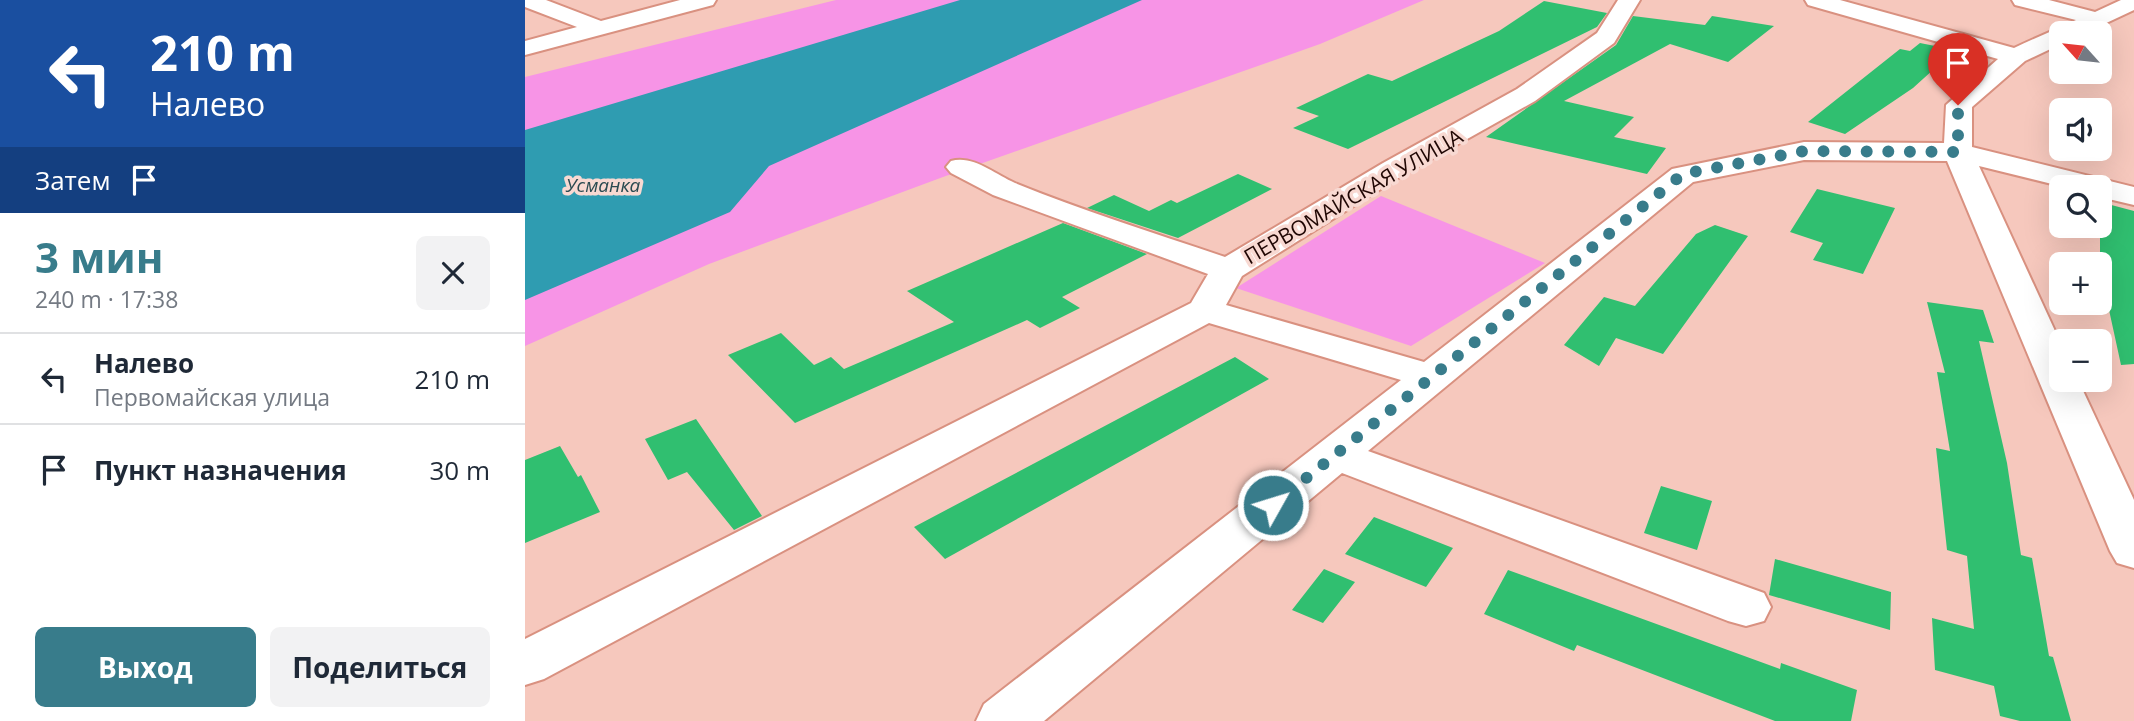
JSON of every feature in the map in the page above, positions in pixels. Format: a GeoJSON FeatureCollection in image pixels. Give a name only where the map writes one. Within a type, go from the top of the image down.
{"type":"FeatureCollection","features":[{"type":"Feature","properties":{"kind":"street"},"geometry":{"type":"LineString","coordinates":[[526,0],[599,29]]}},
{"type":"Feature","properties":{"kind":"street"},"geometry":{"type":"LineString","coordinates":[[525,48],[705,0]]}},
{"type":"Feature","properties":{"kind":"street","name":"ПЕРВОМАЙСКАЯ УЛИЦА"},"geometry":{"type":"LineString","coordinates":[[1205,310],[1228,270],[1393,169],[1526,95],[1606,38],[1629,0]]}},
{"type":"Feature","properties":{"kind":"street"},"geometry":{"type":"LineString","coordinates":[[1816,0],[2016,56]]}},
{"type":"Feature","properties":{"kind":"street"},"geometry":{"type":"LineString","coordinates":[[2023,0],[2097,19]]}},
{"type":"Feature","properties":{"kind":"street"},"geometry":{"type":"LineString","coordinates":[[2093,21],[2133,1]]}},
{"type":"Feature","properties":{"kind":"street"},"geometry":{"type":"LineString","coordinates":[[2049,41],[2016,56],[1958,105],[1958,152],[2129,531]]}},
{"type":"Feature","properties":{"kind":"street"},"geometry":{"type":"LineString","coordinates":[[1004,721],[1683,174],[1804,151],[1958,152],[2051,175]]}},
{"type":"Feature","properties":{"kind":"street"},"geometry":{"type":"LineString","coordinates":[[961,167],[1004,189],[1228,270]]}},
{"type":"Feature","properties":{"kind":"street"},"geometry":{"type":"LineString","coordinates":[[2112,190],[2134,196]]}},
{"type":"Feature","properties":{"kind":"street"},"geometry":{"type":"LineString","coordinates":[[525,664],[1205,310],[1431,377]]}},
{"type":"Feature","properties":{"kind":"street"},"geometry":{"type":"LineString","coordinates":[[1335,455],[1746,607]]}},
{"type":"Feature","properties":{"kind":"shaded area"},"geometry":{"type":"Polygon","coordinates":[[[836,0],[1424,0],[1320,44],[943,177],[709,264],[525,346],[525,77],[836,0]]]}},
{"type":"Feature","properties":{"kind":"shaded area"},"geometry":{"type":"Polygon","coordinates":[[[1381,196],[1545,263],[1411,346],[1236,288],[1381,196]]]}},
{"type":"Feature","properties":{"kind":"water","name":"Усманка"},"geometry":{"type":"Polygon","coordinates":[[[960,0],[1142,0],[769,166],[730,212],[525,300],[525,130],[960,0]]]}},
{"type":"Feature","properties":{"kind":"building"},"geometry":{"type":"Polygon","coordinates":[[[1544,1],[1607,13],[1597,27],[1348,149],[1293,128],[1319,116],[1296,108],[1368,74],[1392,81],[1499,31],[1544,1]]]}},
{"type":"Feature","properties":{"kind":"building"},"geometry":{"type":"Polygon","coordinates":[[[1633,16],[1705,25],[1712,16],[1774,26],[1728,62],[1670,44],[1564,101],[1634,117],[1614,137],[1666,148],[1647,174],[1486,137],[1616,45],[1633,16]]]}},
{"type":"Feature","properties":{"kind":"building"},"geometry":{"type":"Polygon","coordinates":[[[1920,43],[1955,50],[1913,88],[1845,134],[1808,122],[1900,49],[1910,51],[1920,43]]]}},
{"type":"Feature","properties":{"kind":"building"},"geometry":{"type":"Polygon","coordinates":[[[1238,174],[1272,189],[1178,238],[1087,208],[1114,195],[1149,211],[1171,200],[1177,203],[1238,174]]]}},
{"type":"Feature","properties":{"kind":"building"},"geometry":{"type":"Polygon","coordinates":[[[1817,189],[1895,208],[1863,274],[1813,260],[1823,243],[1790,232],[1817,189]]]}},
{"type":"Feature","properties":{"kind":"building"},"geometry":{"type":"Polygon","coordinates":[[[2112,205],[2134,211],[2134,364],[2121,365],[2110,315],[2112,252],[2100,252],[2100,238],[2112,238],[2112,205]]]}},
{"type":"Feature","properties":{"kind":"building"},"geometry":{"type":"Polygon","coordinates":[[[1063,223],[1147,254],[1062,297],[1080,308],[1040,328],[1027,320],[795,423],[728,355],[781,333],[814,365],[831,357],[844,369],[954,322],[907,291],[1063,223]]]}},
{"type":"Feature","properties":{"kind":"building"},"geometry":{"type":"Polygon","coordinates":[[[1715,225],[1748,236],[1663,354],[1616,338],[1599,366],[1564,345],[1604,297],[1635,306],[1696,234],[1715,225]]]}},
{"type":"Feature","properties":{"kind":"building"},"geometry":{"type":"Polygon","coordinates":[[[1927,302],[1983,310],[1994,343],[1979,341],[2007,463],[2021,555],[2032,558],[2049,656],[2053,657],[2071,721],[2020,721],[2000,716],[1994,686],[1935,670],[1932,618],[1974,629],[1967,556],[1947,550],[1936,448],[1950,451],[1937,372],[1945,373],[1927,302]]]}},
{"type":"Feature","properties":{"kind":"building"},"geometry":{"type":"Polygon","coordinates":[[[1235,357],[1269,379],[945,559],[914,527],[1235,357]]]}},
{"type":"Feature","properties":{"kind":"building"},"geometry":{"type":"Polygon","coordinates":[[[696,419],[762,516],[734,530],[687,472],[668,480],[645,439],[696,419]]]}},
{"type":"Feature","properties":{"kind":"building"},"geometry":{"type":"Polygon","coordinates":[[[560,446],[578,477],[581,475],[600,512],[525,543],[525,460],[560,446]]]}},
{"type":"Feature","properties":{"kind":"building"},"geometry":{"type":"Polygon","coordinates":[[[1661,486],[1712,501],[1697,550],[1644,533],[1661,486]]]}},
{"type":"Feature","properties":{"kind":"building"},"geometry":{"type":"Polygon","coordinates":[[[1374,517],[1453,548],[1426,587],[1345,554],[1374,517]]]}},
{"type":"Feature","properties":{"kind":"building"},"geometry":{"type":"Polygon","coordinates":[[[1775,559],[1891,592],[1890,630],[1769,595],[1775,559]]]}},
{"type":"Feature","properties":{"kind":"building"},"geometry":{"type":"Polygon","coordinates":[[[1324,569],[1355,582],[1323,623],[1292,610],[1324,569]]]}},
{"type":"Feature","properties":{"kind":"building"},"geometry":{"type":"Polygon","coordinates":[[[1508,570],[1780,669],[1781,663],[1857,690],[1851,721],[1775,721],[1577,645],[1574,651],[1484,614],[1508,570]]]}},
{"type":"Feature","properties":{"kind":"route"},"geometry":{"type":"LineString","coordinates":[[1273,505],[1683,174],[1804,151],[1958,152],[1958,105]]}}]}
